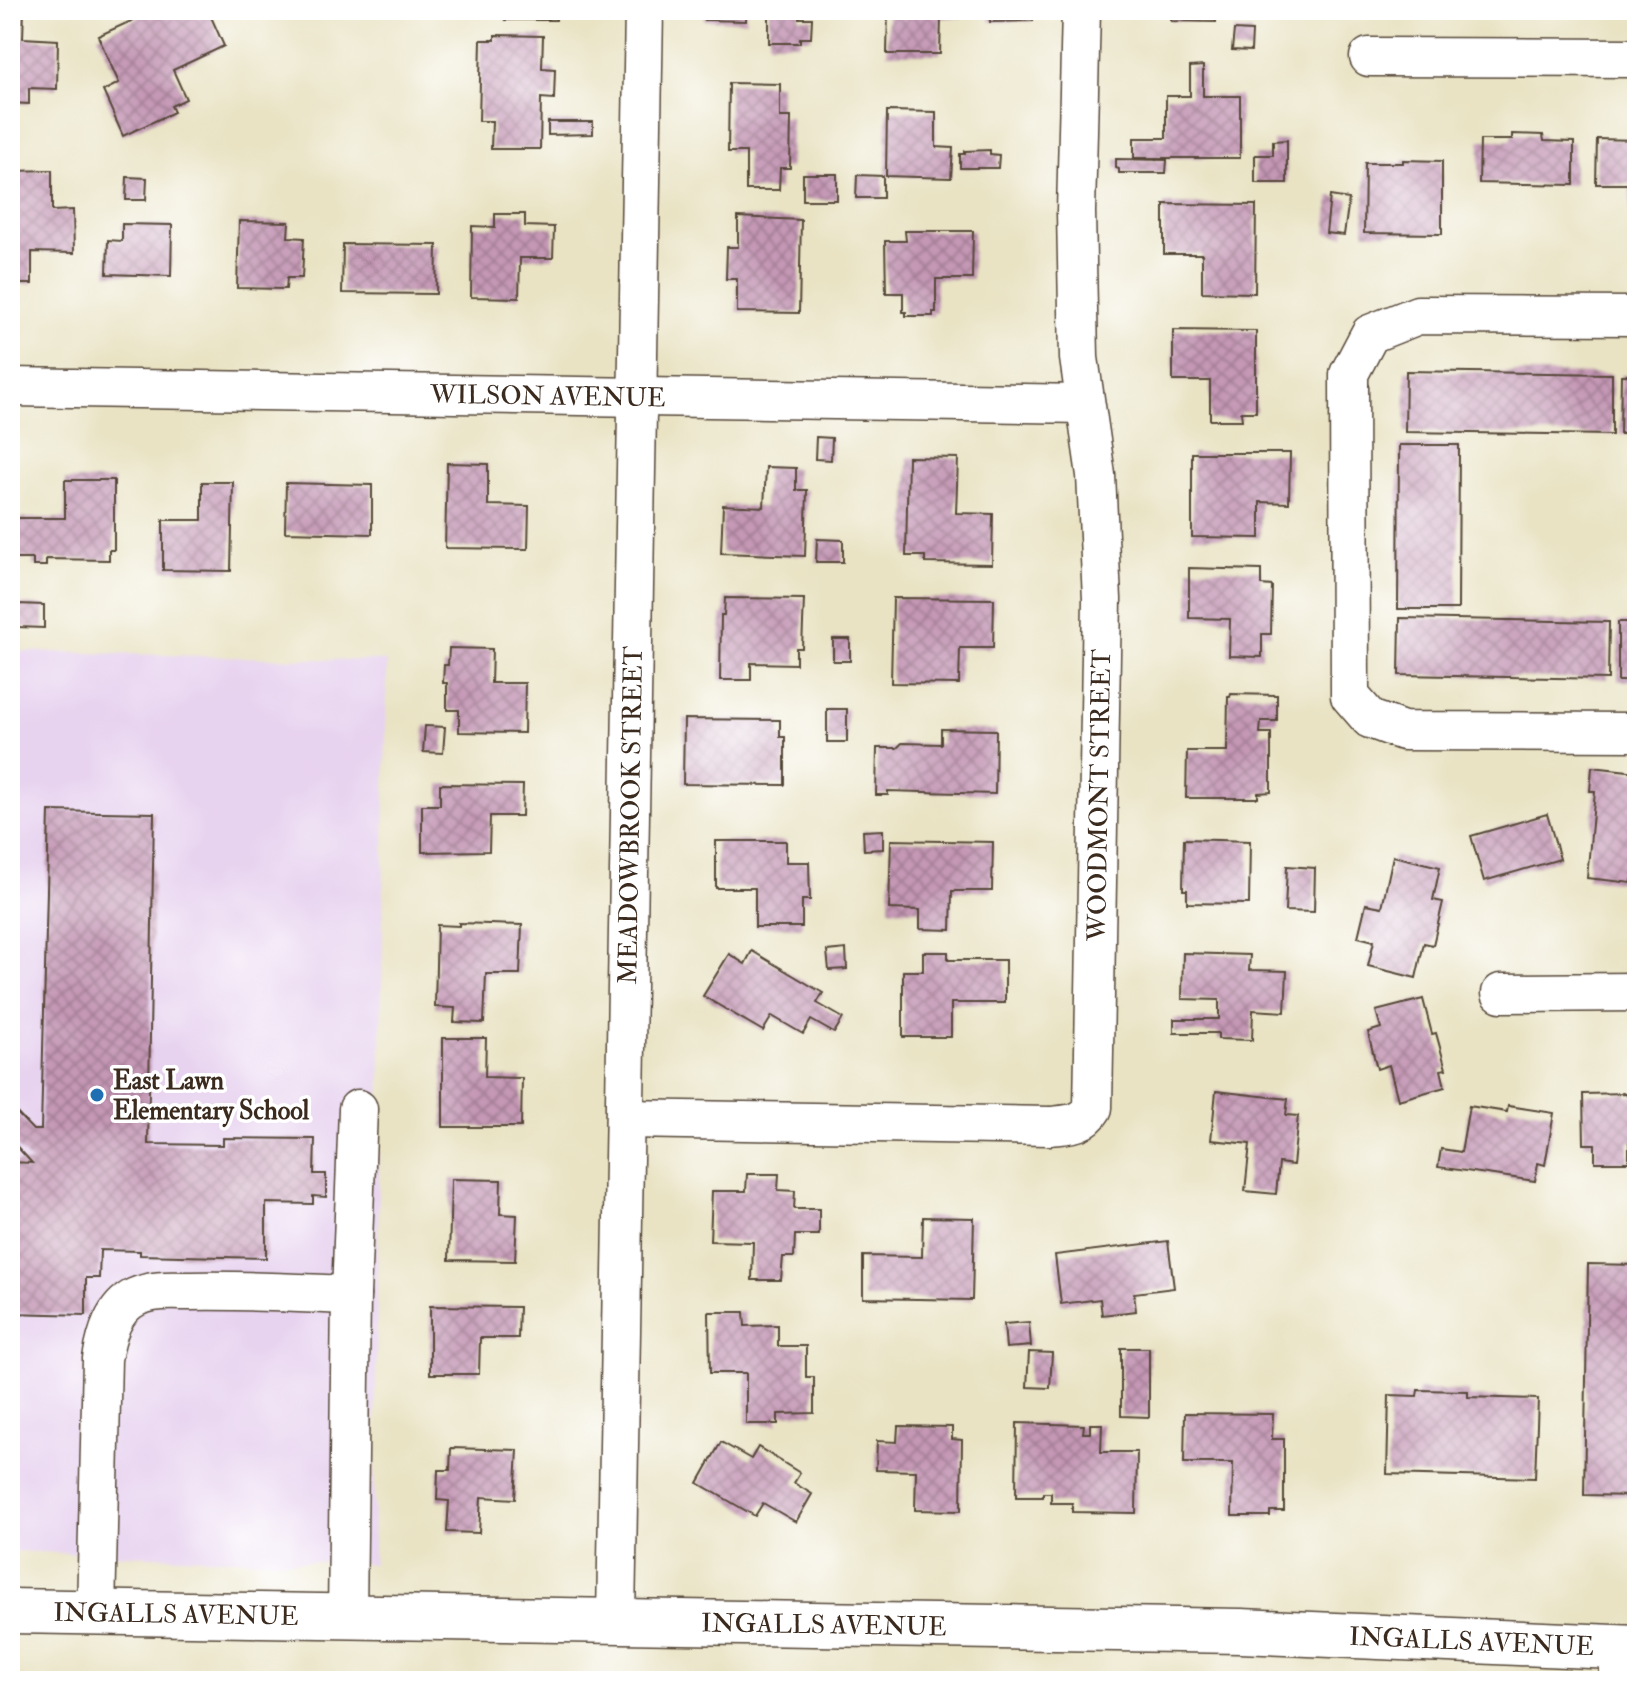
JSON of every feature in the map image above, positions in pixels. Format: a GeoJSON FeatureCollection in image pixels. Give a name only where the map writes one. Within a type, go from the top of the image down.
{"type":"FeatureCollection","features":[{"type":"Feature","properties":{"kind":"main road","name":"INGALLS AVENUE"},"geometry":{"type":"LineString","coordinates":[[10,1611],[1241,1631],[1625,1659]]}},
{"type":"Feature","properties":{"kind":"street","name":"MEADOWBROOK STREET"},"geometry":{"type":"LineString","coordinates":[[616,1619],[644,10]]}},
{"type":"Feature","properties":{"kind":"street","name":"WOODMONT STREET"},"geometry":{"type":"LineString","coordinates":[[626,1119],[1050,1126],[1079,1122],[1093,1108],[1102,599],[1096,475],[1079,358],[1076,212],[1081,10]]}},
{"type":"Feature","properties":{"kind":"street"},"geometry":{"type":"LineString","coordinates":[[1369,57],[1637,58]]}},
{"type":"Feature","properties":{"kind":"street"},"geometry":{"type":"LineString","coordinates":[[1637,316],[1418,315],[1370,334],[1349,374],[1349,404],[1350,696],[1370,719],[1403,731],[1637,732]]}},
{"type":"Feature","properties":{"kind":"street","name":"WILSON AVENUE"},"geometry":{"type":"LineString","coordinates":[[10,387],[1085,404]]}},
{"type":"Feature","properties":{"kind":"street"},"geometry":{"type":"LineString","coordinates":[[1501,993],[1637,992]]}},
{"type":"Feature","properties":{"kind":"street"},"geometry":{"type":"LineString","coordinates":[[347,1616],[351,1295],[358,1109]]}},
{"type":"Feature","properties":{"kind":"street"},"geometry":{"type":"LineString","coordinates":[[96,1612],[102,1359],[106,1334],[120,1310],[136,1297],[156,1291],[226,1290],[351,1295]]}},
{"type":"Feature","properties":{"kind":"shaded area"},"geometry":{"type":"Polygon","coordinates":[[[10,651],[387,661],[373,1564],[10,1551],[10,651]]]}},
{"type":"Feature","properties":{"kind":"building"},"geometry":{"type":"Polygon","coordinates":[[[10,10],[24,10],[23,38],[58,40],[57,89],[29,88],[29,104],[10,103],[10,10]]]}},
{"type":"Feature","properties":{"kind":"building"},"geometry":{"type":"Polygon","coordinates":[[[137,10],[208,10],[224,46],[173,70],[186,99],[171,106],[174,112],[123,136],[103,91],[119,83],[98,36],[140,17],[137,10]]]}},
{"type":"Feature","properties":{"kind":"building"},"geometry":{"type":"Polygon","coordinates":[[[495,10],[556,10],[556,20],[505,20],[506,14],[495,14],[495,10]]]}},
{"type":"Feature","properties":{"kind":"building"},"geometry":{"type":"Polygon","coordinates":[[[704,10],[746,10],[746,21],[704,20],[704,10]]]}},
{"type":"Feature","properties":{"kind":"building"},"geometry":{"type":"Polygon","coordinates":[[[769,10],[800,10],[799,18],[812,18],[811,38],[800,38],[800,43],[769,43],[769,10]]]}},
{"type":"Feature","properties":{"kind":"building"},"geometry":{"type":"Polygon","coordinates":[[[888,10],[974,10],[973,18],[941,18],[940,54],[887,54],[888,10]]]}},
{"type":"Feature","properties":{"kind":"building"},"geometry":{"type":"Polygon","coordinates":[[[989,10],[1033,10],[1033,21],[990,22],[989,10]]]}},
{"type":"Feature","properties":{"kind":"building"},"geometry":{"type":"Polygon","coordinates":[[[1171,10],[1216,10],[1216,22],[1171,21],[1171,10]]]}},
{"type":"Feature","properties":{"kind":"building"},"geometry":{"type":"Polygon","coordinates":[[[1234,30],[1252,31],[1251,51],[1232,50],[1234,30]]]}},
{"type":"Feature","properties":{"kind":"building"},"geometry":{"type":"Polygon","coordinates":[[[495,35],[543,36],[542,68],[555,69],[554,99],[541,98],[540,149],[491,149],[492,121],[479,121],[481,40],[495,40],[495,35]]]}},
{"type":"Feature","properties":{"kind":"building"},"geometry":{"type":"Polygon","coordinates":[[[1203,66],[1203,96],[1240,96],[1240,158],[1134,158],[1134,138],[1166,138],[1166,96],[1190,96],[1190,67],[1203,66]]]}},
{"type":"Feature","properties":{"kind":"building"},"geometry":{"type":"Polygon","coordinates":[[[729,83],[780,84],[780,117],[791,117],[790,168],[780,168],[779,190],[746,190],[746,152],[728,152],[729,83]]]}},
{"type":"Feature","properties":{"kind":"building"},"geometry":{"type":"Polygon","coordinates":[[[887,111],[936,112],[936,147],[953,148],[951,178],[886,176],[887,111]]]}},
{"type":"Feature","properties":{"kind":"building"},"geometry":{"type":"Polygon","coordinates":[[[548,122],[593,122],[593,134],[548,135],[548,122]]]}},
{"type":"Feature","properties":{"kind":"building"},"geometry":{"type":"Polygon","coordinates":[[[1512,134],[1543,135],[1544,141],[1574,142],[1574,185],[1479,183],[1480,140],[1512,140],[1512,134]]]}},
{"type":"Feature","properties":{"kind":"building"},"geometry":{"type":"Polygon","coordinates":[[[1597,139],[1637,140],[1637,223],[1630,223],[1630,184],[1596,184],[1597,139]]]}},
{"type":"Feature","properties":{"kind":"building"},"geometry":{"type":"Polygon","coordinates":[[[1287,140],[1287,183],[1255,183],[1255,155],[1273,155],[1273,141],[1287,140]]]}},
{"type":"Feature","properties":{"kind":"building"},"geometry":{"type":"Polygon","coordinates":[[[990,150],[990,154],[999,155],[998,168],[960,168],[960,154],[965,154],[965,151],[990,150]]]}},
{"type":"Feature","properties":{"kind":"building"},"geometry":{"type":"Polygon","coordinates":[[[1116,159],[1167,160],[1166,173],[1119,173],[1116,159]]]}},
{"type":"Feature","properties":{"kind":"building"},"geometry":{"type":"Polygon","coordinates":[[[1403,160],[1442,161],[1442,234],[1364,233],[1365,163],[1403,163],[1403,160]]]}},
{"type":"Feature","properties":{"kind":"building"},"geometry":{"type":"Polygon","coordinates":[[[52,170],[52,211],[73,210],[74,253],[32,252],[32,284],[10,284],[10,191],[14,191],[14,171],[52,170]]]}},
{"type":"Feature","properties":{"kind":"building"},"geometry":{"type":"Polygon","coordinates":[[[803,174],[837,174],[837,200],[803,200],[803,174]]]}},
{"type":"Feature","properties":{"kind":"building"},"geometry":{"type":"Polygon","coordinates":[[[857,175],[883,176],[883,198],[856,198],[857,175]]]}},
{"type":"Feature","properties":{"kind":"building"},"geometry":{"type":"Polygon","coordinates":[[[127,177],[147,178],[146,200],[126,200],[127,177]]]}},
{"type":"Feature","properties":{"kind":"building"},"geometry":{"type":"Polygon","coordinates":[[[1330,196],[1349,199],[1344,235],[1326,233],[1330,196]]]}},
{"type":"Feature","properties":{"kind":"building"},"geometry":{"type":"Polygon","coordinates":[[[1164,204],[1256,205],[1255,293],[1202,292],[1202,254],[1164,254],[1164,204]]]}},
{"type":"Feature","properties":{"kind":"building"},"geometry":{"type":"Polygon","coordinates":[[[495,214],[525,214],[525,226],[554,227],[553,258],[520,258],[519,298],[471,297],[472,226],[495,227],[495,214]]]}},
{"type":"Feature","properties":{"kind":"building"},"geometry":{"type":"Polygon","coordinates":[[[738,217],[801,220],[799,313],[737,312],[737,279],[726,279],[727,247],[738,247],[738,217]]]}},
{"type":"Feature","properties":{"kind":"building"},"geometry":{"type":"Polygon","coordinates":[[[239,221],[289,222],[288,237],[304,238],[302,278],[287,278],[286,289],[237,288],[239,221]]]}},
{"type":"Feature","properties":{"kind":"building"},"geometry":{"type":"Polygon","coordinates":[[[122,224],[172,225],[171,276],[107,274],[108,240],[122,241],[122,224]]]}},
{"type":"Feature","properties":{"kind":"building"},"geometry":{"type":"Polygon","coordinates":[[[905,231],[973,231],[972,279],[936,279],[936,312],[933,316],[906,316],[903,312],[903,293],[886,293],[885,241],[906,241],[905,231]]]}},
{"type":"Feature","properties":{"kind":"building"},"geometry":{"type":"Polygon","coordinates":[[[343,244],[437,245],[436,294],[342,293],[343,244]]]}},
{"type":"Feature","properties":{"kind":"building"},"geometry":{"type":"Polygon","coordinates":[[[1173,330],[1256,331],[1256,412],[1241,412],[1242,420],[1210,420],[1210,381],[1173,381],[1173,330]]]}},
{"type":"Feature","properties":{"kind":"building"},"geometry":{"type":"Polygon","coordinates":[[[1406,371],[1612,374],[1612,435],[1405,432],[1406,371]]]}},
{"type":"Feature","properties":{"kind":"building"},"geometry":{"type":"Polygon","coordinates":[[[1621,375],[1637,375],[1637,434],[1620,434],[1621,375]]]}},
{"type":"Feature","properties":{"kind":"building"},"geometry":{"type":"Polygon","coordinates":[[[816,437],[832,438],[831,460],[815,459],[816,437]]]}},
{"type":"Feature","properties":{"kind":"building"},"geometry":{"type":"Polygon","coordinates":[[[1399,445],[1459,445],[1458,609],[1398,609],[1399,445]]]}},
{"type":"Feature","properties":{"kind":"building"},"geometry":{"type":"Polygon","coordinates":[[[1192,453],[1290,453],[1289,503],[1260,502],[1260,538],[1192,537],[1192,453]]]}},
{"type":"Feature","properties":{"kind":"building"},"geometry":{"type":"Polygon","coordinates":[[[908,457],[958,458],[956,513],[993,514],[992,564],[925,563],[925,556],[906,556],[908,457]]]}},
{"type":"Feature","properties":{"kind":"building"},"geometry":{"type":"Polygon","coordinates":[[[447,463],[488,464],[488,505],[529,506],[528,549],[445,548],[447,463]]]}},
{"type":"Feature","properties":{"kind":"building"},"geometry":{"type":"Polygon","coordinates":[[[766,467],[796,468],[796,490],[807,490],[805,556],[721,553],[723,505],[764,507],[766,467]]]}},
{"type":"Feature","properties":{"kind":"building"},"geometry":{"type":"Polygon","coordinates":[[[65,480],[114,480],[114,550],[109,550],[109,560],[46,559],[46,566],[33,566],[33,559],[13,559],[13,518],[65,518],[65,480]]]}},
{"type":"Feature","properties":{"kind":"building"},"geometry":{"type":"Polygon","coordinates":[[[202,482],[233,482],[231,571],[163,570],[163,520],[202,520],[202,482]]]}},
{"type":"Feature","properties":{"kind":"building"},"geometry":{"type":"Polygon","coordinates":[[[286,483],[372,485],[372,534],[285,532],[286,483]]]}},
{"type":"Feature","properties":{"kind":"building"},"geometry":{"type":"Polygon","coordinates":[[[817,539],[843,540],[843,562],[816,562],[817,539]]]}},
{"type":"Feature","properties":{"kind":"building"},"geometry":{"type":"Polygon","coordinates":[[[1189,568],[1261,570],[1261,585],[1272,586],[1271,634],[1262,634],[1262,657],[1229,656],[1230,619],[1189,618],[1189,568]]]}},
{"type":"Feature","properties":{"kind":"building"},"geometry":{"type":"Polygon","coordinates":[[[725,598],[804,599],[802,648],[796,648],[796,664],[751,663],[751,680],[720,680],[721,615],[724,615],[725,598]]]}},
{"type":"Feature","properties":{"kind":"building"},"geometry":{"type":"Polygon","coordinates":[[[893,598],[994,599],[993,648],[960,648],[959,684],[891,683],[893,598]]]}},
{"type":"Feature","properties":{"kind":"building"},"geometry":{"type":"Polygon","coordinates":[[[18,604],[44,605],[44,628],[18,627],[18,604]]]}},
{"type":"Feature","properties":{"kind":"building"},"geometry":{"type":"Polygon","coordinates":[[[1400,618],[1609,622],[1608,679],[1399,675],[1400,618]]]}},
{"type":"Feature","properties":{"kind":"building"},"geometry":{"type":"Polygon","coordinates":[[[1618,622],[1637,622],[1637,681],[1618,681],[1618,622]]]}},
{"type":"Feature","properties":{"kind":"building"},"geometry":{"type":"Polygon","coordinates":[[[833,639],[850,639],[850,661],[833,661],[833,639]]]}},
{"type":"Feature","properties":{"kind":"building"},"geometry":{"type":"Polygon","coordinates":[[[449,648],[492,649],[491,683],[525,683],[524,733],[459,732],[459,710],[447,710],[447,683],[443,683],[449,648]]]}},
{"type":"Feature","properties":{"kind":"building"},"geometry":{"type":"Polygon","coordinates":[[[1231,694],[1277,695],[1277,721],[1261,721],[1260,733],[1271,733],[1271,792],[1258,793],[1258,798],[1186,798],[1187,751],[1227,751],[1228,697],[1231,694]]]}},
{"type":"Feature","properties":{"kind":"building"},"geometry":{"type":"Polygon","coordinates":[[[827,709],[847,709],[847,742],[827,742],[827,709]]]}},
{"type":"Feature","properties":{"kind":"building"},"geometry":{"type":"Polygon","coordinates":[[[684,719],[780,720],[780,737],[785,737],[785,785],[683,784],[684,719]]]}},
{"type":"Feature","properties":{"kind":"building"},"geometry":{"type":"Polygon","coordinates":[[[425,726],[445,727],[443,753],[423,752],[425,726]]]}},
{"type":"Feature","properties":{"kind":"building"},"geometry":{"type":"Polygon","coordinates":[[[941,729],[996,730],[995,794],[888,791],[888,795],[876,795],[877,748],[897,748],[902,743],[941,744],[941,729]]]}},
{"type":"Feature","properties":{"kind":"building"},"geometry":{"type":"Polygon","coordinates":[[[1592,767],[1637,772],[1637,880],[1632,880],[1632,883],[1587,878],[1595,791],[1590,791],[1592,767]]]}},
{"type":"Feature","properties":{"kind":"building"},"geometry":{"type":"Polygon","coordinates":[[[440,784],[523,785],[522,816],[490,816],[489,851],[422,852],[422,805],[440,805],[440,784]]]}},
{"type":"Feature","properties":{"kind":"building"},"geometry":{"type":"Polygon","coordinates":[[[49,811],[154,813],[148,1144],[223,1145],[223,1138],[315,1139],[314,1174],[326,1174],[326,1197],[313,1196],[313,1204],[266,1203],[266,1258],[140,1255],[140,1251],[100,1250],[99,1278],[86,1278],[86,1315],[10,1313],[10,1162],[32,1163],[10,1139],[10,1106],[33,1130],[41,1130],[49,811]]]}},
{"type":"Feature","properties":{"kind":"building"},"geometry":{"type":"Polygon","coordinates":[[[1547,814],[1560,859],[1484,881],[1471,836],[1547,814]]]}},
{"type":"Feature","properties":{"kind":"building"},"geometry":{"type":"Polygon","coordinates":[[[883,830],[883,849],[864,850],[863,831],[883,830]]]}},
{"type":"Feature","properties":{"kind":"building"},"geometry":{"type":"Polygon","coordinates":[[[1184,839],[1250,841],[1249,904],[1187,903],[1187,890],[1183,890],[1184,839]]]}},
{"type":"Feature","properties":{"kind":"building"},"geometry":{"type":"Polygon","coordinates":[[[891,840],[993,842],[992,891],[952,891],[951,930],[920,929],[920,910],[889,909],[891,840]]]}},
{"type":"Feature","properties":{"kind":"building"},"geometry":{"type":"Polygon","coordinates":[[[716,841],[786,841],[786,862],[809,862],[810,900],[802,900],[802,927],[755,927],[755,888],[716,888],[716,841]]]}},
{"type":"Feature","properties":{"kind":"building"},"geometry":{"type":"Polygon","coordinates":[[[1393,856],[1440,867],[1433,900],[1443,902],[1433,945],[1424,943],[1416,978],[1368,966],[1374,941],[1358,937],[1366,904],[1382,907],[1393,856]]]}},
{"type":"Feature","properties":{"kind":"building"},"geometry":{"type":"Polygon","coordinates":[[[1287,866],[1315,868],[1314,912],[1285,911],[1287,866]]]}},
{"type":"Feature","properties":{"kind":"building"},"geometry":{"type":"Polygon","coordinates":[[[459,923],[522,925],[520,974],[486,974],[484,1023],[454,1022],[455,1008],[435,1007],[437,925],[459,926],[459,923]]]}},
{"type":"Feature","properties":{"kind":"building"},"geometry":{"type":"Polygon","coordinates":[[[846,949],[847,969],[829,970],[827,951],[846,949]]]}},
{"type":"Feature","properties":{"kind":"building"},"geometry":{"type":"Polygon","coordinates":[[[752,951],[823,993],[817,1003],[843,1018],[834,1033],[811,1020],[803,1034],[772,1016],[763,1031],[703,996],[729,954],[745,964],[752,951]]]}},
{"type":"Feature","properties":{"kind":"building"},"geometry":{"type":"Polygon","coordinates":[[[923,952],[948,952],[948,960],[1005,960],[1005,1003],[951,1003],[951,1037],[903,1037],[903,971],[923,971],[923,952]]]}},
{"type":"Feature","properties":{"kind":"building"},"geometry":{"type":"Polygon","coordinates":[[[1183,953],[1250,955],[1249,970],[1287,971],[1285,1012],[1253,1010],[1252,1040],[1218,1039],[1218,1033],[1174,1033],[1174,1019],[1219,1019],[1219,1000],[1182,999],[1183,953]]]}},
{"type":"Feature","properties":{"kind":"building"},"geometry":{"type":"Polygon","coordinates":[[[1423,999],[1446,1069],[1441,1070],[1445,1087],[1398,1100],[1389,1065],[1377,1069],[1368,1032],[1381,1028],[1376,1011],[1423,999]]]}},
{"type":"Feature","properties":{"kind":"building"},"geometry":{"type":"Polygon","coordinates":[[[443,1038],[486,1038],[485,1077],[522,1078],[521,1127],[443,1127],[443,1038]]]}},
{"type":"Feature","properties":{"kind":"building"},"geometry":{"type":"Polygon","coordinates":[[[1216,1091],[1288,1099],[1286,1115],[1298,1116],[1293,1165],[1279,1163],[1276,1194],[1245,1191],[1250,1144],[1211,1140],[1216,1091]]]}},
{"type":"Feature","properties":{"kind":"building"},"geometry":{"type":"Polygon","coordinates":[[[1627,1093],[1627,1096],[1637,1096],[1637,1142],[1629,1142],[1629,1162],[1595,1162],[1595,1144],[1584,1144],[1583,1094],[1627,1093]]]}},
{"type":"Feature","properties":{"kind":"building"},"geometry":{"type":"Polygon","coordinates":[[[1469,1106],[1507,1112],[1508,1106],[1554,1113],[1545,1165],[1538,1163],[1535,1181],[1438,1167],[1441,1149],[1461,1152],[1469,1106]]]}},
{"type":"Feature","properties":{"kind":"building"},"geometry":{"type":"Polygon","coordinates":[[[747,1174],[779,1174],[778,1190],[795,1191],[794,1209],[819,1209],[819,1235],[795,1235],[794,1257],[783,1257],[781,1280],[752,1280],[753,1242],[710,1241],[712,1191],[746,1191],[747,1174]]]}},
{"type":"Feature","properties":{"kind":"building"},"geometry":{"type":"Polygon","coordinates":[[[451,1179],[501,1180],[500,1214],[517,1215],[515,1261],[449,1260],[451,1179]]]}},
{"type":"Feature","properties":{"kind":"building"},"geometry":{"type":"Polygon","coordinates":[[[923,1217],[974,1218],[972,1300],[863,1298],[863,1256],[922,1257],[923,1217]]]}},
{"type":"Feature","properties":{"kind":"building"},"geometry":{"type":"Polygon","coordinates":[[[1168,1241],[1174,1288],[1134,1293],[1136,1311],[1102,1315],[1100,1299],[1061,1304],[1055,1255],[1168,1241]]]}},
{"type":"Feature","properties":{"kind":"building"},"geometry":{"type":"Polygon","coordinates":[[[1588,1264],[1637,1265],[1637,1496],[1584,1495],[1588,1264]]]}},
{"type":"Feature","properties":{"kind":"building"},"geometry":{"type":"Polygon","coordinates":[[[430,1306],[519,1307],[518,1338],[480,1338],[479,1374],[430,1374],[430,1306]]]}},
{"type":"Feature","properties":{"kind":"building"},"geometry":{"type":"Polygon","coordinates":[[[709,1312],[744,1312],[745,1326],[778,1325],[778,1346],[806,1346],[806,1377],[814,1377],[814,1413],[778,1414],[778,1424],[746,1424],[746,1373],[710,1373],[709,1312]]]}},
{"type":"Feature","properties":{"kind":"building"},"geometry":{"type":"Polygon","coordinates":[[[1029,1322],[1031,1346],[1006,1348],[1004,1324],[1029,1322]]]}},
{"type":"Feature","properties":{"kind":"building"},"geometry":{"type":"Polygon","coordinates":[[[1121,1348],[1149,1348],[1149,1417],[1121,1416],[1121,1348]]]}},
{"type":"Feature","properties":{"kind":"building"},"geometry":{"type":"Polygon","coordinates":[[[1029,1352],[1052,1353],[1050,1388],[1027,1387],[1029,1352]]]}},
{"type":"Feature","properties":{"kind":"building"},"geometry":{"type":"Polygon","coordinates":[[[1418,1390],[1468,1391],[1468,1397],[1538,1399],[1535,1478],[1387,1474],[1389,1395],[1417,1396],[1418,1390]]]}},
{"type":"Feature","properties":{"kind":"building"},"geometry":{"type":"Polygon","coordinates":[[[1185,1413],[1273,1414],[1272,1439],[1284,1439],[1284,1511],[1270,1511],[1270,1516],[1232,1516],[1233,1463],[1184,1463],[1185,1413]]]}},
{"type":"Feature","properties":{"kind":"building"},"geometry":{"type":"Polygon","coordinates":[[[1017,1423],[1084,1425],[1083,1433],[1090,1433],[1090,1424],[1102,1424],[1101,1452],[1137,1452],[1136,1513],[1072,1512],[1072,1503],[1051,1503],[1051,1493],[1043,1493],[1043,1497],[1016,1497],[1017,1423]]]}},
{"type":"Feature","properties":{"kind":"building"},"geometry":{"type":"Polygon","coordinates":[[[898,1426],[952,1427],[952,1439],[962,1440],[961,1511],[915,1510],[916,1471],[876,1470],[877,1441],[897,1442],[898,1426]]]}},
{"type":"Feature","properties":{"kind":"building"},"geometry":{"type":"Polygon","coordinates":[[[721,1442],[751,1459],[758,1447],[800,1473],[794,1483],[812,1494],[796,1522],[763,1503],[755,1516],[698,1483],[721,1442]]]}},
{"type":"Feature","properties":{"kind":"building"},"geometry":{"type":"Polygon","coordinates":[[[451,1448],[518,1450],[515,1499],[481,1497],[479,1533],[447,1532],[449,1501],[437,1500],[438,1470],[450,1470],[451,1448]]]}},
{"type":"Feature","properties":{"kind":"place","name":"East Lawn Elementary School"},"geometry":{"type":"Point","coordinates":[97,1095]}}]}
